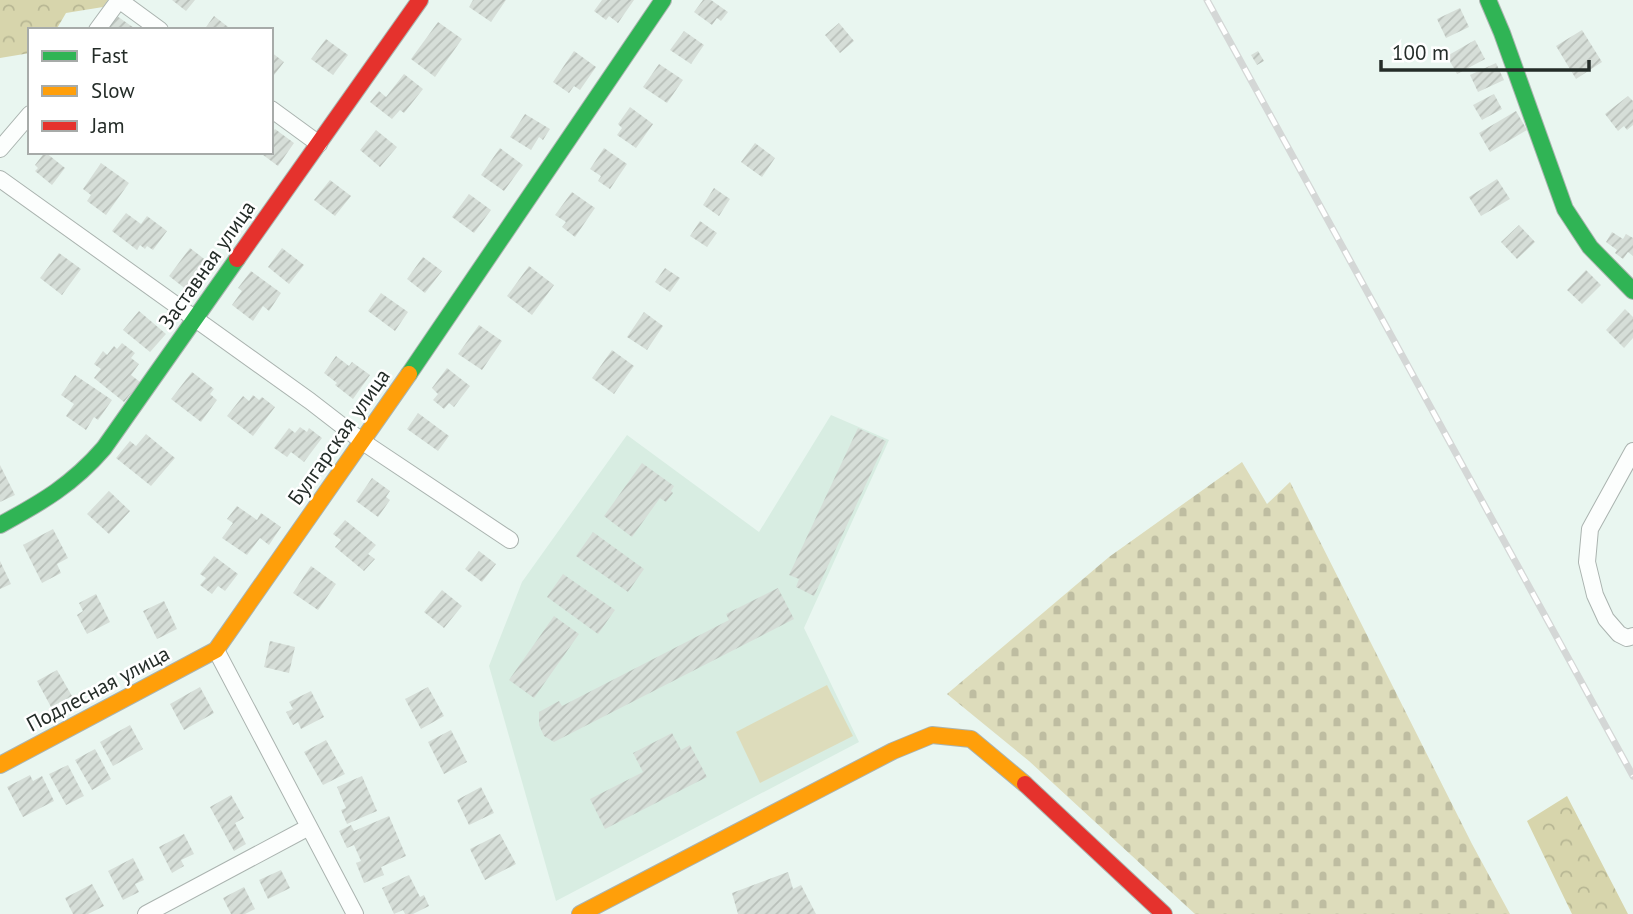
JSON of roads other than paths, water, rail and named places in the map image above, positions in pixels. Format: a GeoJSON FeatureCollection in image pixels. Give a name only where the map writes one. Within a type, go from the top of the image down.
{"type":"FeatureCollection","features":[{"type":"Feature","properties":{"kind":"street"},"geometry":{"type":"LineString","coordinates":[[98,28],[119,0],[157,28]]}},
{"type":"Feature","properties":{"kind":"street","name":"Заставная улица"},"geometry":{"type":"LineString","coordinates":[[0,525],[68,485],[104,448],[420,0]]}},
{"type":"Feature","properties":{"kind":"street","name":"Булгарская улица"},"geometry":{"type":"LineString","coordinates":[[216,650],[363,442],[663,0]]}},
{"type":"Feature","properties":{"kind":"street"},"geometry":{"type":"LineString","coordinates":[[1488,0],[1564,209],[1590,247],[1633,291]]}},
{"type":"Feature","properties":{"kind":"street"},"geometry":{"type":"LineString","coordinates":[[273,110],[319,144]]}},
{"type":"Feature","properties":{"kind":"street"},"geometry":{"type":"LineString","coordinates":[[0,149],[28,116]]}},
{"type":"Feature","properties":{"kind":"street"},"geometry":{"type":"LineString","coordinates":[[0,179],[310,401],[363,442],[510,540]]}},
{"type":"Feature","properties":{"kind":"street"},"geometry":{"type":"LineString","coordinates":[[1633,451],[1590,529],[1587,562],[1595,595],[1606,619],[1619,634],[1627,638],[1633,636]]}},
{"type":"Feature","properties":{"kind":"street"},"geometry":{"type":"LineString","coordinates":[[216,650],[355,914]]}},
{"type":"Feature","properties":{"kind":"street","name":"Подлесная улица"},"geometry":{"type":"LineString","coordinates":[[0,765],[216,650]]}},
{"type":"Feature","properties":{"kind":"street"},"geometry":{"type":"LineString","coordinates":[[580,914],[893,751],[932,735],[971,739],[1007,768],[1164,914]]}},
{"type":"Feature","properties":{"kind":"street"},"geometry":{"type":"LineString","coordinates":[[146,914],[309,827]]}},
{"type":"Feature","properties":{"kind":"railway"},"geometry":{"type":"LineString","coordinates":[[1207,0],[1633,776]]}}]}
